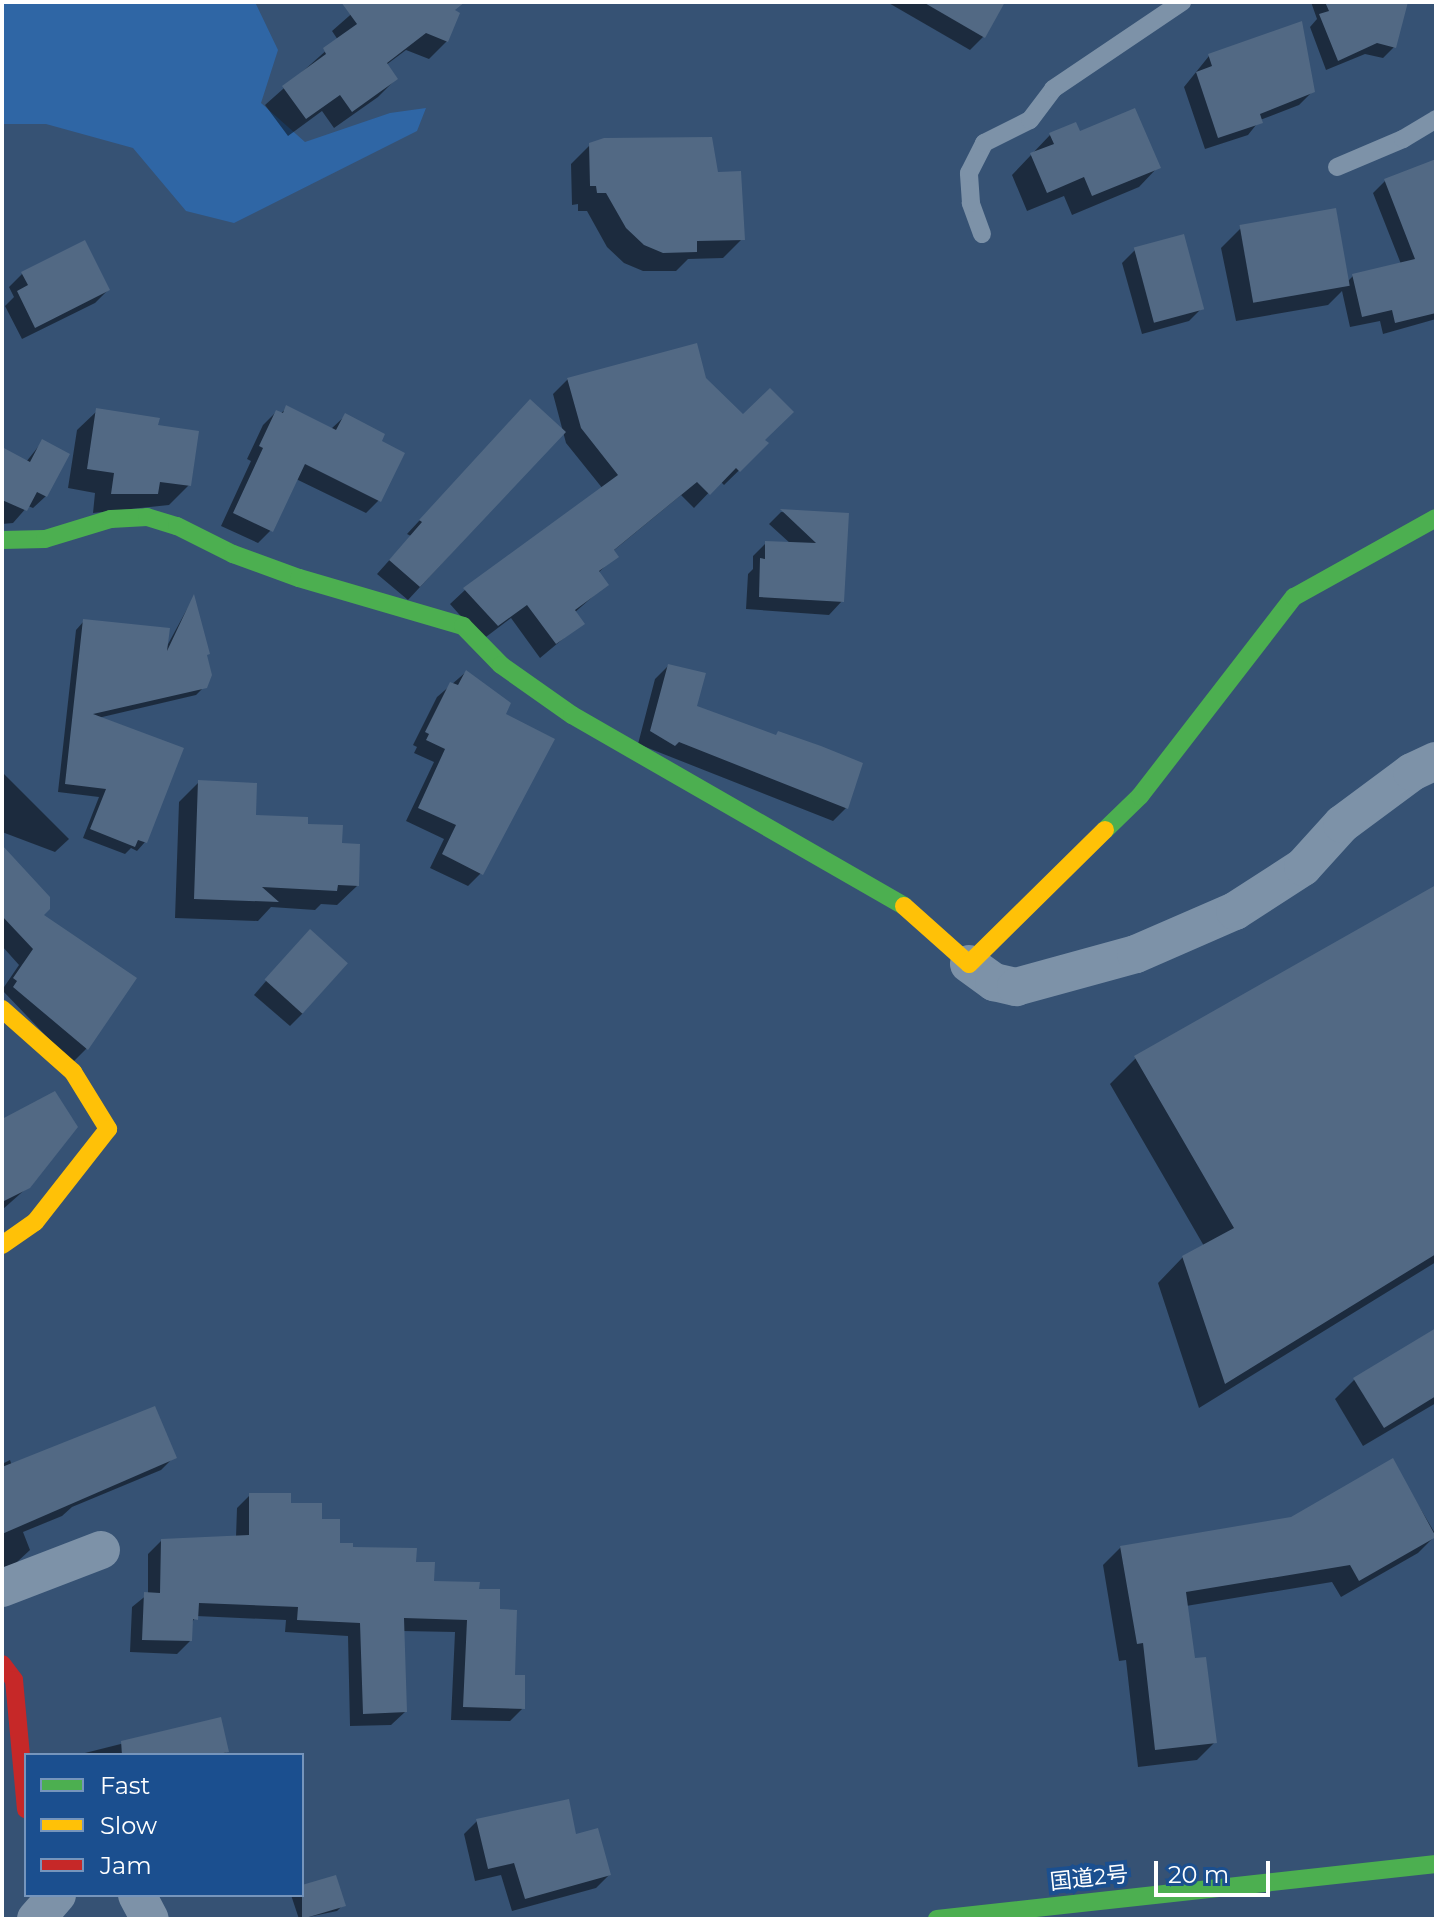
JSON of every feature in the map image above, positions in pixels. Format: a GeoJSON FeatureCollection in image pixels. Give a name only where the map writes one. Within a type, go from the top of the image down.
{"type":"FeatureCollection","features":[{"type":"Feature","properties":{"kind":"main road"},"geometry":{"type":"LineString","coordinates":[[2,540],[45,539],[111,519],[147,517],[177,526],[233,554],[299,578],[463,626],[501,665],[572,715],[914,912],[969,964],[1140,796],[1216,702],[1294,597],[1436,518]]}},
{"type":"Feature","properties":{"kind":"main road"},"geometry":{"type":"LineString","coordinates":[[2,1009],[73,1072],[108,1129],[35,1222],[2,1245]]}},
{"type":"Feature","properties":{"kind":"main road"},"geometry":{"type":"LineString","coordinates":[[2,1664],[14,1680],[24,1788]]}},
{"type":"Feature","properties":{"kind":"main road","name":"国道2号"},"geometry":{"type":"LineString","coordinates":[[937,1919],[1436,1864]]}},
{"type":"Feature","properties":{"kind":"street"},"geometry":{"type":"LineString","coordinates":[[969,964],[994,982],[1016,987],[1136,954],[1235,911],[1303,867],[1342,824],[1412,772],[1436,761]]}},
{"type":"Feature","properties":{"kind":"street"},"geometry":{"type":"LineString","coordinates":[[2,1588],[101,1550]]}},
{"type":"Feature","properties":{"kind":"street"},"geometry":{"type":"LineString","coordinates":[[36,1919],[55,1897]]}},
{"type":"Feature","properties":{"kind":"street"},"geometry":{"type":"LineString","coordinates":[[138,1897],[150,1919]]}},
{"type":"Feature","properties":{"kind":"lane"},"geometry":{"type":"LineString","coordinates":[[982,234],[971,203],[969,173],[984,143],[1030,120],[1053,89],[1182,2]]}},
{"type":"Feature","properties":{"kind":"lane"},"geometry":{"type":"LineString","coordinates":[[1337,167],[1403,139],[1436,119]]}},
{"type":"Feature","properties":{"kind":"shaded area"},"geometry":{"type":"Polygon","coordinates":[[[2,2],[255,2],[278,50],[261,103],[305,142],[390,113],[426,108],[417,131],[234,223],[186,211],[133,148],[46,124],[2,124],[2,2]]]}},
{"type":"Feature","properties":{"kind":"building"},"geometry":{"type":"Polygon","coordinates":[[[341,2],[465,2],[455,10],[460,13],[448,42],[426,33],[387,63],[398,79],[352,112],[340,95],[306,119],[282,86],[326,54],[323,48],[357,24],[341,2]]]}},
{"type":"Feature","properties":{"kind":"building"},"geometry":{"type":"Polygon","coordinates":[[[923,2],[1005,2],[985,38],[923,2]]]}},
{"type":"Feature","properties":{"kind":"building"},"geometry":{"type":"Polygon","coordinates":[[[1325,2],[1408,2],[1396,48],[1377,43],[1338,61],[1319,14],[1329,11],[1325,2]]]}},
{"type":"Feature","properties":{"kind":"building"},"geometry":{"type":"Polygon","coordinates":[[[1302,21],[1315,92],[1260,114],[1263,123],[1218,138],[1196,72],[1212,66],[1208,54],[1302,21]]]}},
{"type":"Feature","properties":{"kind":"building"},"geometry":{"type":"Polygon","coordinates":[[[1135,108],[1161,168],[1092,196],[1084,177],[1047,193],[1030,153],[1054,144],[1049,133],[1076,122],[1080,131],[1135,108]]]}},
{"type":"Feature","properties":{"kind":"building"},"geometry":{"type":"Polygon","coordinates":[[[712,137],[718,172],[741,171],[745,240],[697,241],[697,252],[663,253],[644,245],[626,228],[606,193],[597,193],[596,186],[590,186],[589,143],[604,138],[712,137]]]}},
{"type":"Feature","properties":{"kind":"building"},"geometry":{"type":"Polygon","coordinates":[[[1436,159],[1436,313],[1395,323],[1392,310],[1362,317],[1352,274],[1415,259],[1384,179],[1436,159]]]}},
{"type":"Feature","properties":{"kind":"building"},"geometry":{"type":"Polygon","coordinates":[[[1336,208],[1350,286],[1253,303],[1239,225],[1336,208]]]}},
{"type":"Feature","properties":{"kind":"building"},"geometry":{"type":"Polygon","coordinates":[[[1184,234],[1204,309],[1154,323],[1134,247],[1184,234]]]}},
{"type":"Feature","properties":{"kind":"building"},"geometry":{"type":"Polygon","coordinates":[[[85,240],[110,290],[35,328],[17,291],[28,285],[21,272],[85,240]]]}},
{"type":"Feature","properties":{"kind":"building"},"geometry":{"type":"Polygon","coordinates":[[[697,343],[706,378],[743,414],[770,388],[794,412],[765,440],[769,443],[740,472],[736,468],[710,495],[697,482],[614,550],[619,557],[599,571],[609,585],[575,610],[585,624],[556,644],[527,605],[498,626],[463,588],[618,475],[581,428],[567,378],[697,343]]]}},
{"type":"Feature","properties":{"kind":"building"},"geometry":{"type":"Polygon","coordinates":[[[530,399],[566,432],[420,587],[389,560],[422,522],[419,520],[530,399]]]}},
{"type":"Feature","properties":{"kind":"building"},"geometry":{"type":"Polygon","coordinates":[[[286,405],[336,430],[345,413],[385,434],[382,441],[405,453],[381,502],[305,464],[273,532],[233,513],[263,448],[259,446],[276,410],[283,413],[286,405]]]}},
{"type":"Feature","properties":{"kind":"building"},"geometry":{"type":"Polygon","coordinates":[[[96,408],[160,418],[158,425],[199,431],[191,486],[160,482],[158,494],[111,494],[114,473],[87,469],[96,408]]]}},
{"type":"Feature","properties":{"kind":"building"},"geometry":{"type":"Polygon","coordinates":[[[42,439],[70,454],[47,497],[37,492],[27,511],[2,500],[2,447],[30,462],[42,439]]]}},
{"type":"Feature","properties":{"kind":"building"},"geometry":{"type":"Polygon","coordinates":[[[780,509],[849,513],[844,602],[759,597],[760,558],[765,559],[765,541],[816,543],[780,509]]]}},
{"type":"Feature","properties":{"kind":"building"},"geometry":{"type":"Polygon","coordinates":[[[194,594],[210,654],[207,655],[212,675],[207,688],[93,714],[184,748],[147,843],[138,840],[135,847],[90,829],[106,789],[65,784],[83,619],[170,628],[167,651],[194,594]]]}},
{"type":"Feature","properties":{"kind":"building"},"geometry":{"type":"Polygon","coordinates":[[[668,664],[706,673],[697,706],[776,735],[778,731],[863,763],[848,809],[679,742],[675,746],[650,731],[668,664]]]}},
{"type":"Feature","properties":{"kind":"building"},"geometry":{"type":"Polygon","coordinates":[[[466,670],[511,703],[506,714],[555,739],[483,875],[442,854],[456,825],[418,808],[445,749],[426,740],[429,734],[425,732],[450,682],[458,685],[466,670]]]}},
{"type":"Feature","properties":{"kind":"building"},"geometry":{"type":"Polygon","coordinates":[[[198,780],[257,783],[256,815],[308,817],[308,824],[343,825],[342,843],[360,844],[359,886],[338,885],[337,891],[262,887],[279,902],[194,899],[198,780]]]}},
{"type":"Feature","properties":{"kind":"building"},"geometry":{"type":"Polygon","coordinates":[[[2,845],[50,897],[50,909],[44,915],[137,978],[88,1050],[13,987],[17,981],[13,978],[33,949],[2,916],[2,845]]]}},
{"type":"Feature","properties":{"kind":"building"},"geometry":{"type":"Polygon","coordinates":[[[1436,885],[1436,1254],[1225,1384],[1182,1256],[1234,1228],[1134,1056],[1436,885]]]}},
{"type":"Feature","properties":{"kind":"building"},"geometry":{"type":"Polygon","coordinates":[[[310,929],[348,963],[302,1014],[264,980],[310,929]]]}},
{"type":"Feature","properties":{"kind":"building"},"geometry":{"type":"Polygon","coordinates":[[[55,1091],[78,1127],[30,1188],[2,1202],[2,1119],[55,1091]]]}},
{"type":"Feature","properties":{"kind":"building"},"geometry":{"type":"Polygon","coordinates":[[[1436,1328],[1436,1396],[1384,1428],[1353,1378],[1436,1328]]]}},
{"type":"Feature","properties":{"kind":"building"},"geometry":{"type":"Polygon","coordinates":[[[155,1406],[177,1458],[2,1534],[2,1467],[155,1406]]]}},
{"type":"Feature","properties":{"kind":"building"},"geometry":{"type":"Polygon","coordinates":[[[1393,1458],[1436,1537],[1359,1581],[1350,1565],[1186,1592],[1195,1658],[1206,1657],[1217,1743],[1155,1750],[1143,1643],[1137,1644],[1120,1546],[1291,1517],[1393,1458]]]}},
{"type":"Feature","properties":{"kind":"building"},"geometry":{"type":"Polygon","coordinates":[[[249,1493],[291,1493],[291,1503],[322,1503],[322,1519],[340,1519],[340,1543],[353,1543],[353,1547],[417,1548],[416,1562],[435,1562],[434,1581],[480,1582],[479,1589],[500,1589],[500,1609],[517,1610],[515,1675],[525,1675],[525,1709],[463,1707],[467,1620],[404,1618],[407,1712],[363,1714],[360,1623],[297,1620],[298,1607],[199,1603],[198,1620],[193,1619],[192,1641],[142,1640],[144,1592],[160,1593],[161,1539],[249,1535],[249,1493]]]}},
{"type":"Feature","properties":{"kind":"building"},"geometry":{"type":"Polygon","coordinates":[[[221,1717],[229,1752],[122,1753],[121,1741],[221,1717]]]}},
{"type":"Feature","properties":{"kind":"building"},"geometry":{"type":"Polygon","coordinates":[[[569,1799],[576,1834],[598,1828],[611,1875],[525,1899],[514,1863],[488,1869],[476,1819],[569,1799]]]}},
{"type":"Feature","properties":{"kind":"building"},"geometry":{"type":"Polygon","coordinates":[[[336,1875],[346,1906],[302,1919],[304,1884],[336,1875]]]}},
{"type":"Feature","properties":{"kind":"traffic: fast"},"geometry":{"type":"LineString","coordinates":[[2,540],[45,539],[111,519],[147,517],[177,526],[233,554],[299,578],[463,626],[501,665],[572,715],[904,906]]}},
{"type":"Feature","properties":{"kind":"traffic: fast"},"geometry":{"type":"LineString","coordinates":[[1105,830],[1140,796],[1294,597],[1436,518]]}},
{"type":"Feature","properties":{"kind":"traffic: fast"},"geometry":{"type":"LineString","coordinates":[[937,1919],[1436,1864]]}},
{"type":"Feature","properties":{"kind":"traffic: slow"},"geometry":{"type":"LineString","coordinates":[[904,906],[969,964],[1105,830]]}},
{"type":"Feature","properties":{"kind":"traffic: slow"},"geometry":{"type":"LineString","coordinates":[[2,1009],[73,1072],[108,1129],[35,1222],[2,1245]]}},
{"type":"Feature","properties":{"kind":"traffic: jam"},"geometry":{"type":"LineString","coordinates":[[2,1664],[14,1680],[24,1788]]}}]}
